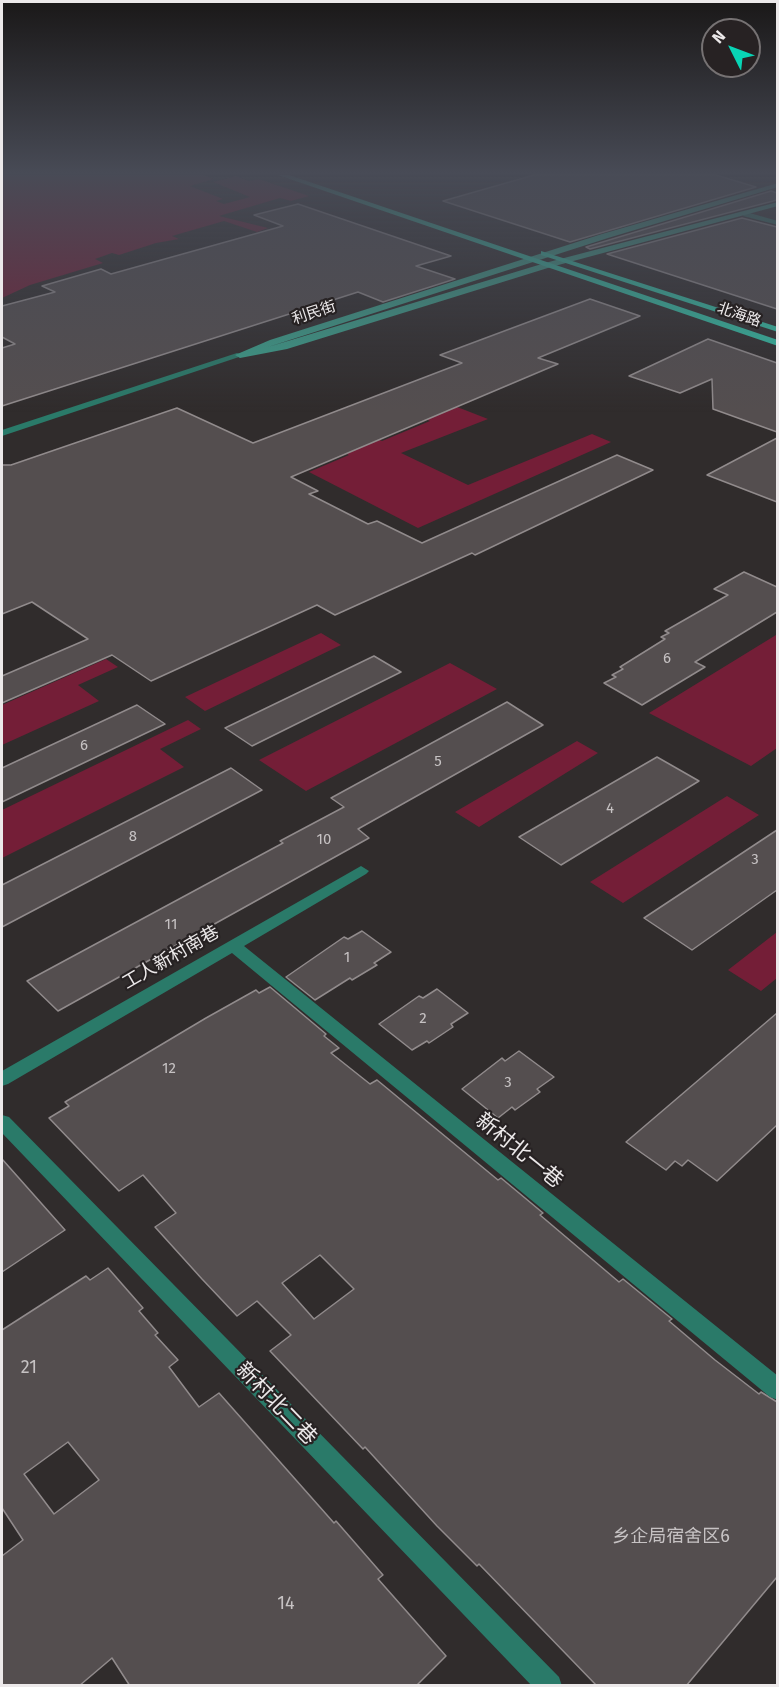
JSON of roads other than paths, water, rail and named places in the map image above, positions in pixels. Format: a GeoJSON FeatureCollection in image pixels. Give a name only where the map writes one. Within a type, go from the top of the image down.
{"type":"FeatureCollection","features":[{"type":"Feature","properties":{"kind":"main road","name":"北海路"},"geometry":{"type":"LineString","coordinates":[[513,254],[777,343]]}},
{"type":"Feature","properties":{"kind":"main road","name":"北海路"},"geometry":{"type":"LineString","coordinates":[[545,254],[777,330]]}},
{"type":"Feature","properties":{"kind":"main road","name":"利民街"},"geometry":{"type":"LineString","coordinates":[[240,356],[283,339],[553,254]]}},
{"type":"Feature","properties":{"kind":"main road","name":"利民街"},"geometry":{"type":"LineString","coordinates":[[240,356],[284,347],[548,265],[591,254]]}},
{"type":"Feature","properties":{"kind":"street","name":"利民街"},"geometry":{"type":"LineString","coordinates":[[2,433],[240,356]]}},
{"type":"Feature","properties":{"kind":"street","name":"工人新村南巷"},"geometry":{"type":"LineString","coordinates":[[2,1079],[361,871]]}},
{"type":"Feature","properties":{"kind":"street","name":"新村北一巷"},"geometry":{"type":"LineString","coordinates":[[232,945],[777,1390]]}},
{"type":"Feature","properties":{"kind":"street","name":"新村北二巷"},"geometry":{"type":"LineString","coordinates":[[2,1122],[550,1686]]}}]}
